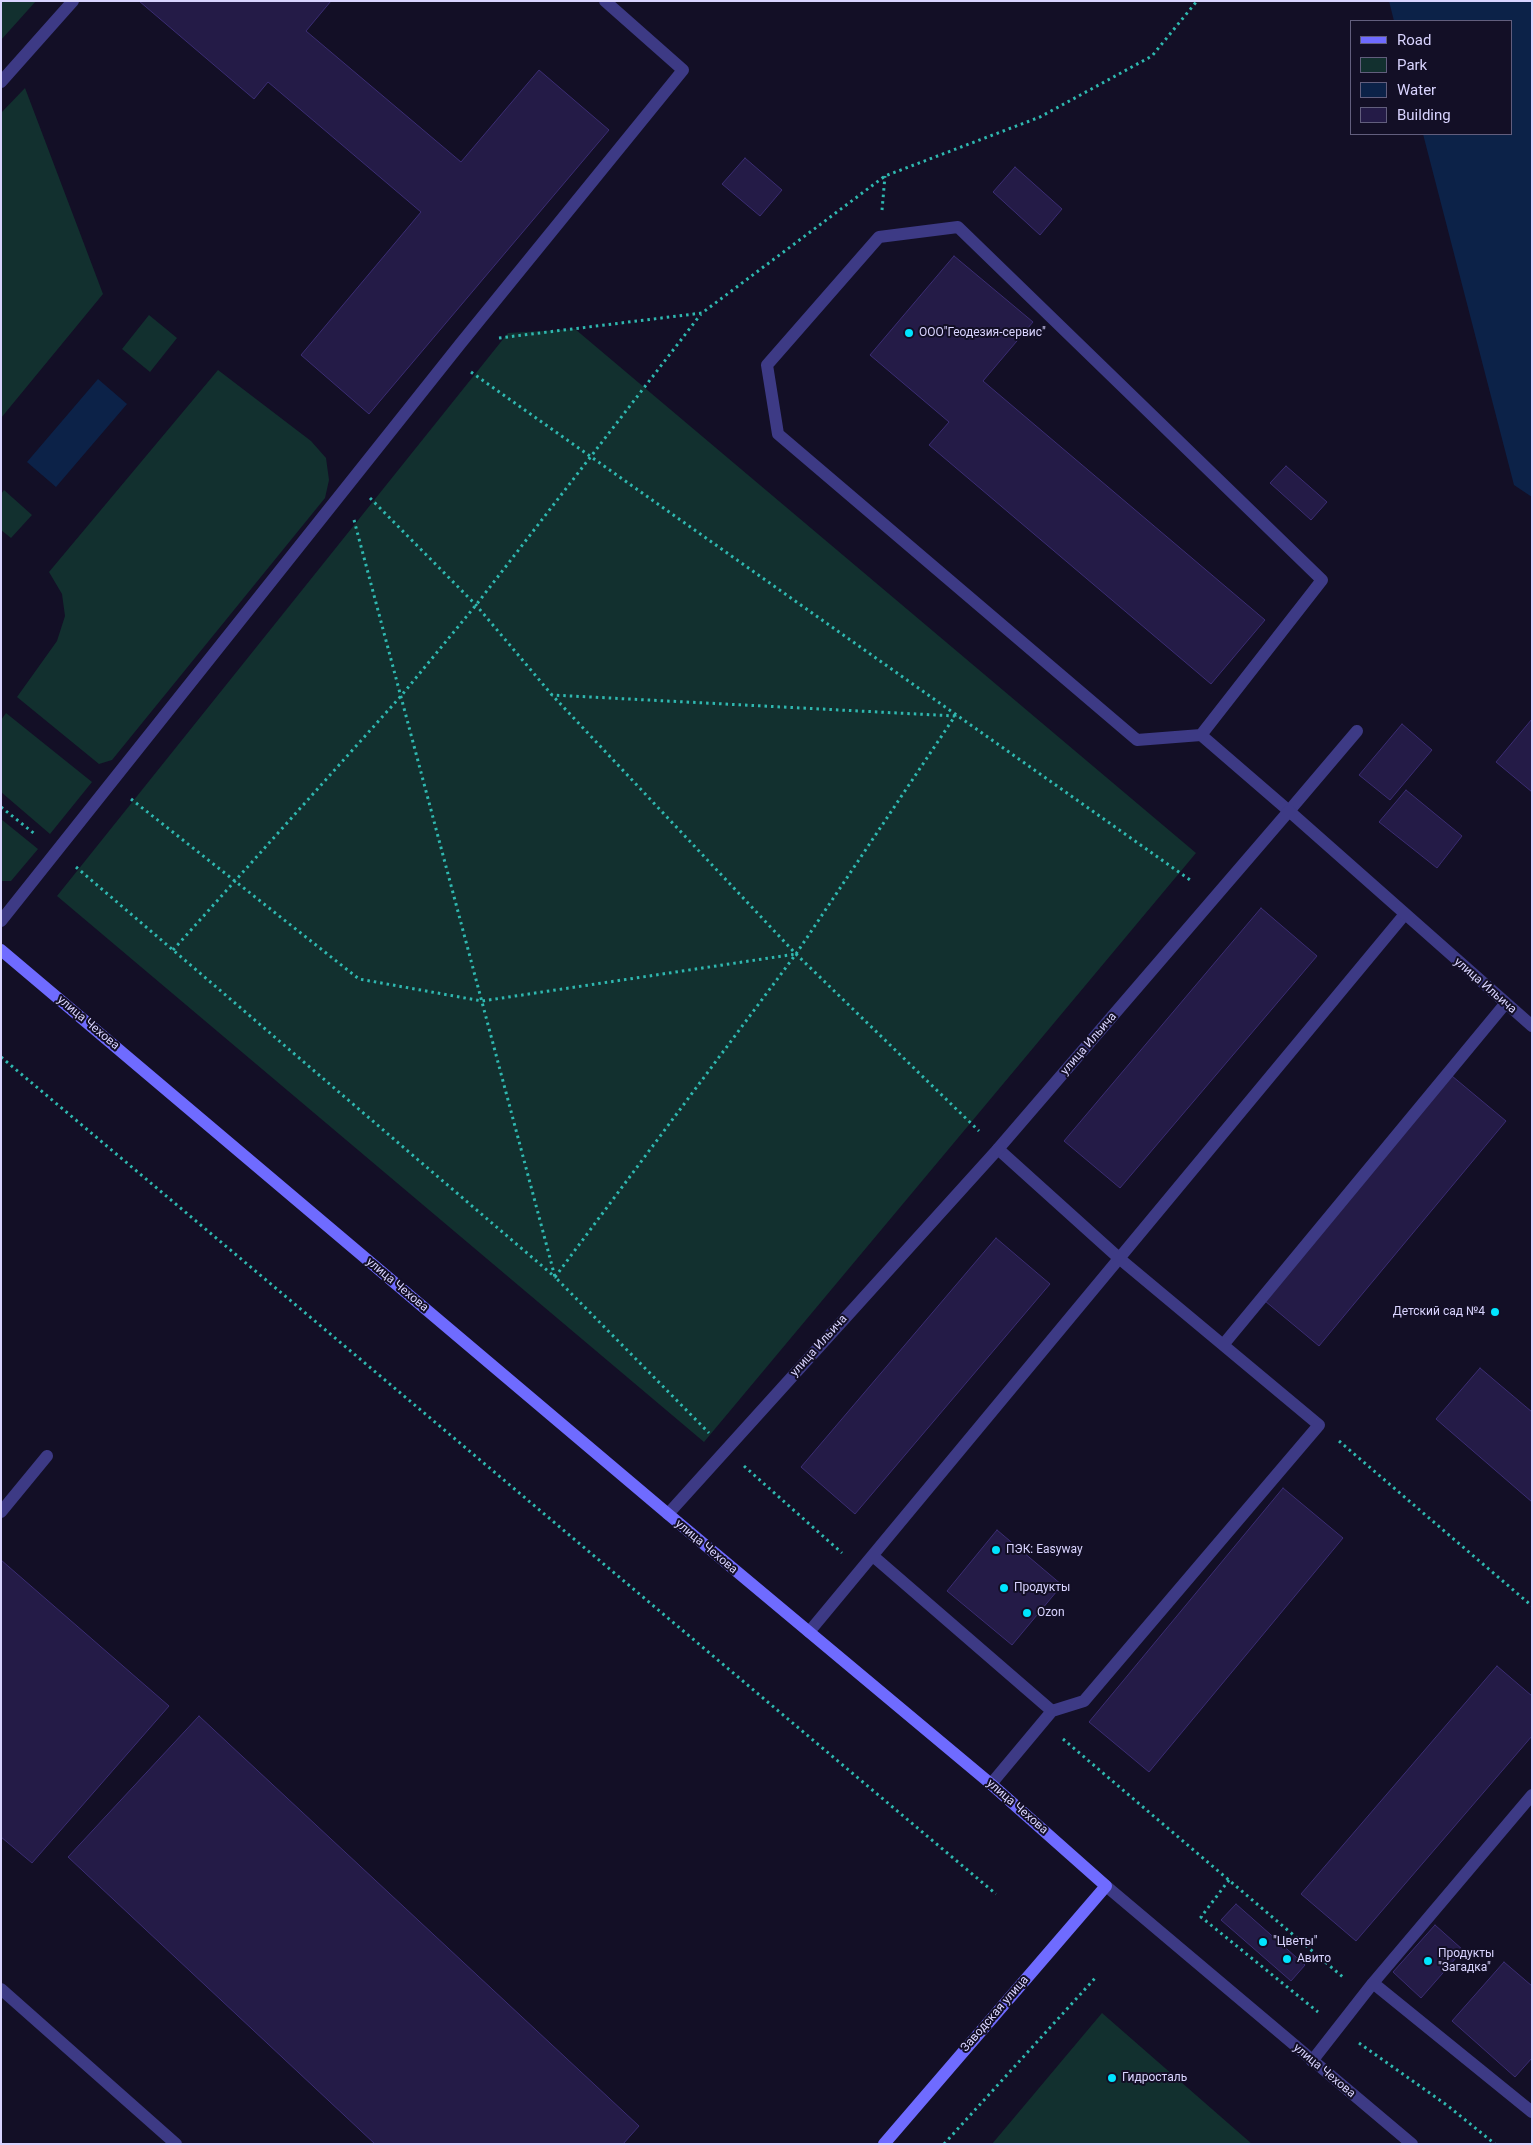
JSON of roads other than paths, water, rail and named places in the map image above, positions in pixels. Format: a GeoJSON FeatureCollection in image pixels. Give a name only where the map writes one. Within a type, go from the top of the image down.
{"type":"FeatureCollection","features":[{"type":"Feature","properties":{"kind":"main road","name":"улица Чехова"},"geometry":{"type":"LineString","coordinates":[[1,950],[990,1784],[1106,1886]]}},
{"type":"Feature","properties":{"kind":"main road","name":"Заводская улица"},"geometry":{"type":"LineString","coordinates":[[884,2144],[1106,1886]]}},
{"type":"Feature","properties":{"kind":"street"},"geometry":{"type":"LineString","coordinates":[[1,82],[72,1]]}},
{"type":"Feature","properties":{"kind":"street"},"geometry":{"type":"LineString","coordinates":[[1,921],[461,343],[683,70],[605,1]]}},
{"type":"Feature","properties":{"kind":"street"},"geometry":{"type":"LineString","coordinates":[[1201,735],[1322,580],[958,227],[879,238],[767,365],[778,434],[1137,740],[1201,735],[1289,811],[1357,730]]}},
{"type":"Feature","properties":{"kind":"street","name":"улица Ильича"},"geometry":{"type":"LineString","coordinates":[[668,1514],[998,1149],[1289,811],[1532,1026]]}},
{"type":"Feature","properties":{"kind":"street"},"geometry":{"type":"LineString","coordinates":[[809,1632],[1405,914]]}},
{"type":"Feature","properties":{"kind":"street"},"geometry":{"type":"LineString","coordinates":[[1223,1345],[1505,1004]]}},
{"type":"Feature","properties":{"kind":"street"},"geometry":{"type":"LineString","coordinates":[[990,1784],[1052,1710],[1084,1701],[1319,1425],[1120,1259],[998,1149]]}},
{"type":"Feature","properties":{"kind":"street"},"geometry":{"type":"LineString","coordinates":[[1,1512],[47,1456]]}},
{"type":"Feature","properties":{"kind":"street"},"geometry":{"type":"LineString","coordinates":[[873,1556],[1052,1710]]}},
{"type":"Feature","properties":{"kind":"street"},"geometry":{"type":"LineString","coordinates":[[1312,2061],[1373,1983],[1532,1795]]}},
{"type":"Feature","properties":{"kind":"street","name":"улица Чехова"},"geometry":{"type":"LineString","coordinates":[[1106,1886],[1412,2144]]}},
{"type":"Feature","properties":{"kind":"street"},"geometry":{"type":"LineString","coordinates":[[1373,1983],[1532,2112]]}},
{"type":"Feature","properties":{"kind":"street"},"geometry":{"type":"LineString","coordinates":[[1,1989],[176,2144]]}},
{"type":"Feature","properties":{"kind":"water"},"geometry":{"type":"Polygon","coordinates":[[[1389,1],[1532,1],[1532,497],[1514,485],[1423,135],[1513,135],[1513,20],[1394,20],[1389,1]]]}},
{"type":"Feature","properties":{"kind":"water"},"geometry":{"type":"Polygon","coordinates":[[[98,379],[127,404],[56,487],[27,462],[98,379]]]}},
{"type":"Feature","properties":{"kind":"place","name":"ООО\"Геодезия-сервис\""},"geometry":{"type":"Point","coordinates":[909,333]}},
{"type":"Feature","properties":{"kind":"place","name":"Детский сад №4"},"geometry":{"type":"Point","coordinates":[1495,1312]}},
{"type":"Feature","properties":{"kind":"place","name":"ПЭК: Easyway"},"geometry":{"type":"Point","coordinates":[996,1550]}},
{"type":"Feature","properties":{"kind":"place","name":"Продукты"},"geometry":{"type":"Point","coordinates":[1004,1588]}},
{"type":"Feature","properties":{"kind":"place","name":"Ozon"},"geometry":{"type":"Point","coordinates":[1027,1613]}},
{"type":"Feature","properties":{"kind":"place","name":"\"Цветы\""},"geometry":{"type":"Point","coordinates":[1263,1942]}},
{"type":"Feature","properties":{"kind":"place","name":"Авито"},"geometry":{"type":"Point","coordinates":[1287,1959]}},
{"type":"Feature","properties":{"kind":"place","name":"Продукты \"Загадка\""},"geometry":{"type":"Point","coordinates":[1428,1961]}},
{"type":"Feature","properties":{"kind":"place","name":"Гидросталь"},"geometry":{"type":"Point","coordinates":[1112,2078]}}]}
